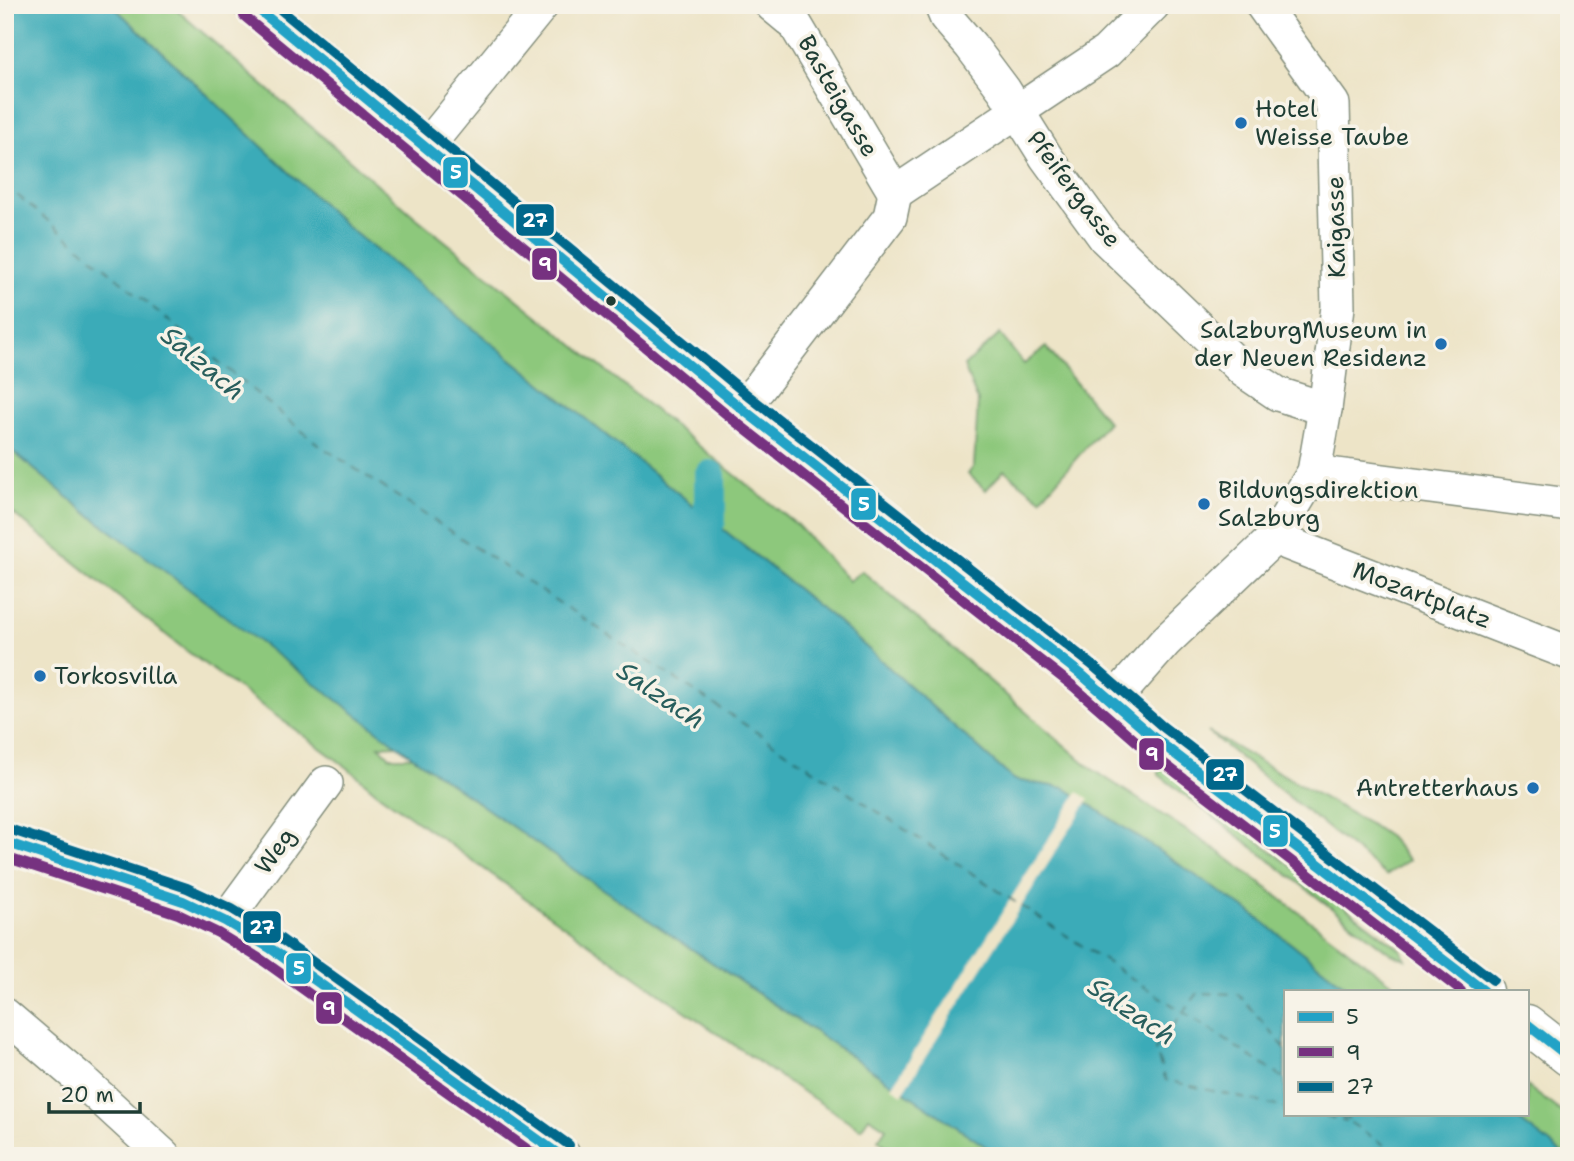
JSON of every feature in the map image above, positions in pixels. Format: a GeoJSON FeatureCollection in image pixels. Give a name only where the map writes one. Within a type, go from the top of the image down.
{"type":"FeatureCollection","features":[{"type":"Feature","properties":{"kind":"main road"},"geometry":{"type":"LineString","coordinates":[[253,5],[741,408],[1082,675],[1153,737],[1483,990]]}},
{"type":"Feature","properties":{"kind":"main road"},"geometry":{"type":"LineString","coordinates":[[5,842],[183,901],[225,921],[270,948],[561,1156]]}},
{"type":"Feature","properties":{"kind":"main road"},"geometry":{"type":"LineString","coordinates":[[1528,1025],[1569,1057]]}},
{"type":"Feature","properties":{"kind":"street"},"geometry":{"type":"LineString","coordinates":[[425,149],[542,5]]}},
{"type":"Feature","properties":{"kind":"street","name":"Basteigasse"},"geometry":{"type":"LineString","coordinates":[[772,5],[795,24],[895,193]]}},
{"type":"Feature","properties":{"kind":"street"},"geometry":{"type":"LineString","coordinates":[[741,408],[890,216],[895,193],[1106,52],[1153,5]]}},
{"type":"Feature","properties":{"kind":"street","name":"Kaigasse"},"geometry":{"type":"LineString","coordinates":[[1262,5],[1333,104],[1338,307],[1324,419]]}},
{"type":"Feature","properties":{"kind":"street","name":"Pfeifergasse"},"geometry":{"type":"LineString","coordinates":[[943,11],[996,79],[1046,157],[1105,238],[1244,371],[1278,394],[1324,419]]}},
{"type":"Feature","properties":{"kind":"street"},"geometry":{"type":"LineString","coordinates":[[1112,702],[1165,642],[1275,538],[1314,472],[1324,419]]}},
{"type":"Feature","properties":{"kind":"street"},"geometry":{"type":"LineString","coordinates":[[1314,472],[1569,505]]}},
{"type":"Feature","properties":{"kind":"street","name":"Mozartplatz"},"geometry":{"type":"LineString","coordinates":[[1275,538],[1569,653]]}},
{"type":"Feature","properties":{"kind":"street","name":"Weg"},"geometry":{"type":"LineString","coordinates":[[225,921],[326,783]]}},
{"type":"Feature","properties":{"kind":"street"},"geometry":{"type":"LineString","coordinates":[[5,1015],[164,1156]]}},
{"type":"Feature","properties":{"kind":"green space"},"geometry":{"type":"Polygon","coordinates":[[[112,5],[171,5],[414,216],[797,525],[849,581],[862,571],[1092,769],[1218,851],[1401,990],[1351,990],[1250,912],[1065,788],[1014,780],[837,621],[346,226],[112,5]]]}},
{"type":"Feature","properties":{"kind":"green space"},"geometry":{"type":"Polygon","coordinates":[[[1000,334],[1024,364],[1046,347],[1108,422],[1041,499],[1004,470],[986,490],[968,474],[974,466],[978,402],[964,366],[1000,334]]]}},
{"type":"Feature","properties":{"kind":"green space"},"geometry":{"type":"Polygon","coordinates":[[[5,445],[87,513],[400,745],[379,746],[390,757],[413,757],[580,874],[1000,1156],[900,1156],[878,1140],[886,1128],[869,1117],[861,1129],[783,1079],[376,792],[348,768],[184,649],[5,507],[5,445]]]}},
{"type":"Feature","properties":{"kind":"green space"},"geometry":{"type":"Polygon","coordinates":[[[1208,732],[1373,826],[1389,837],[1409,860],[1386,875],[1208,732]]]}},
{"type":"Feature","properties":{"kind":"green space"},"geometry":{"type":"Polygon","coordinates":[[[1158,764],[1401,950],[1406,959],[1390,953],[1159,775],[1158,764]]]}},
{"type":"Feature","properties":{"kind":"green space"},"geometry":{"type":"Polygon","coordinates":[[[1528,1087],[1569,1118],[1569,1156],[1514,1116],[1528,1116],[1528,1087]]]}},
{"type":"Feature","properties":{"kind":"water","name":"Salzach"},"geometry":{"type":"Polygon","coordinates":[[[5,5],[112,5],[346,226],[837,621],[1014,780],[1065,788],[1250,912],[1351,990],[1284,990],[1284,1116],[1514,1116],[1566,1156],[1000,1156],[580,874],[413,757],[87,513],[5,445],[5,5]]]}},
{"type":"Feature","properties":{"kind":"pier"},"geometry":{"type":"Polygon","coordinates":[[[1078,792],[1089,799],[902,1094],[892,1087],[1078,792]]]}},
{"type":"Feature","properties":{"kind":"waterway"},"geometry":{"type":"LineString","coordinates":[[710,476],[710,520]]}},
{"type":"Feature","properties":{"kind":"ferry route"},"geometry":{"type":"LineString","coordinates":[[5,185],[319,445],[1284,1078]]}},
{"type":"Feature","properties":{"kind":"ferry route"},"geometry":{"type":"LineString","coordinates":[[1284,1047],[1238,994],[1198,993],[1155,1050],[1166,1080],[1284,1108]]}},
{"type":"Feature","properties":{"kind":"ferry route"},"geometry":{"type":"LineString","coordinates":[[1319,1116],[1347,1122]]}},
{"type":"Feature","properties":{"kind":"ferry route"},"geometry":{"type":"LineString","coordinates":[[1340,1116],[1401,1156]]}},
{"type":"Feature","properties":{"kind":"ferry route"},"geometry":{"type":"LineString","coordinates":[[1345,1116],[1349,1120]]}},
{"type":"Feature","properties":{"kind":"transit line","name":"5"},"geometry":{"type":"LineString","coordinates":[[253,5],[741,408],[1082,675],[1153,737],[1483,990]]}},
{"type":"Feature","properties":{"kind":"transit line","name":"27"},"geometry":{"type":"LineString","coordinates":[[275,5],[750,397],[1091,664],[1162,726],[1493,980]]}},
{"type":"Feature","properties":{"kind":"transit line","name":"9"},"geometry":{"type":"LineString","coordinates":[[244,16],[732,419],[1073,686],[1144,748],[1460,990]]}},
{"type":"Feature","properties":{"kind":"transit line","name":"27"},"geometry":{"type":"LineString","coordinates":[[9,829],[187,888],[232,909],[278,937],[569,1145]]}},
{"type":"Feature","properties":{"kind":"transit line","name":"5"},"geometry":{"type":"LineString","coordinates":[[5,842],[183,901],[225,921],[270,948],[561,1156]]}},
{"type":"Feature","properties":{"kind":"transit line","name":"9"},"geometry":{"type":"LineString","coordinates":[[5,857],[178,914],[218,933],[262,960],[537,1156]]}},
{"type":"Feature","properties":{"kind":"transit line","name":"5"},"geometry":{"type":"LineString","coordinates":[[1528,1025],[1569,1057]]}},
{"type":"Feature","properties":{"kind":"place","name":"Hotel Weisse Taube"},"geometry":{"type":"Point","coordinates":[1241,123]}},
{"type":"Feature","properties":{"kind":"place","name":"SalzburgMuseum in der Neuen Residenz"},"geometry":{"type":"Point","coordinates":[1441,344]}},
{"type":"Feature","properties":{"kind":"place","name":"Bildungsdirektion Salzburg"},"geometry":{"type":"Point","coordinates":[1204,504]}},
{"type":"Feature","properties":{"kind":"place","name":"Torkosvilla"},"geometry":{"type":"Point","coordinates":[40,676]}},
{"type":"Feature","properties":{"kind":"place","name":"Antretterhaus"},"geometry":{"type":"Point","coordinates":[1533,788]}}]}
